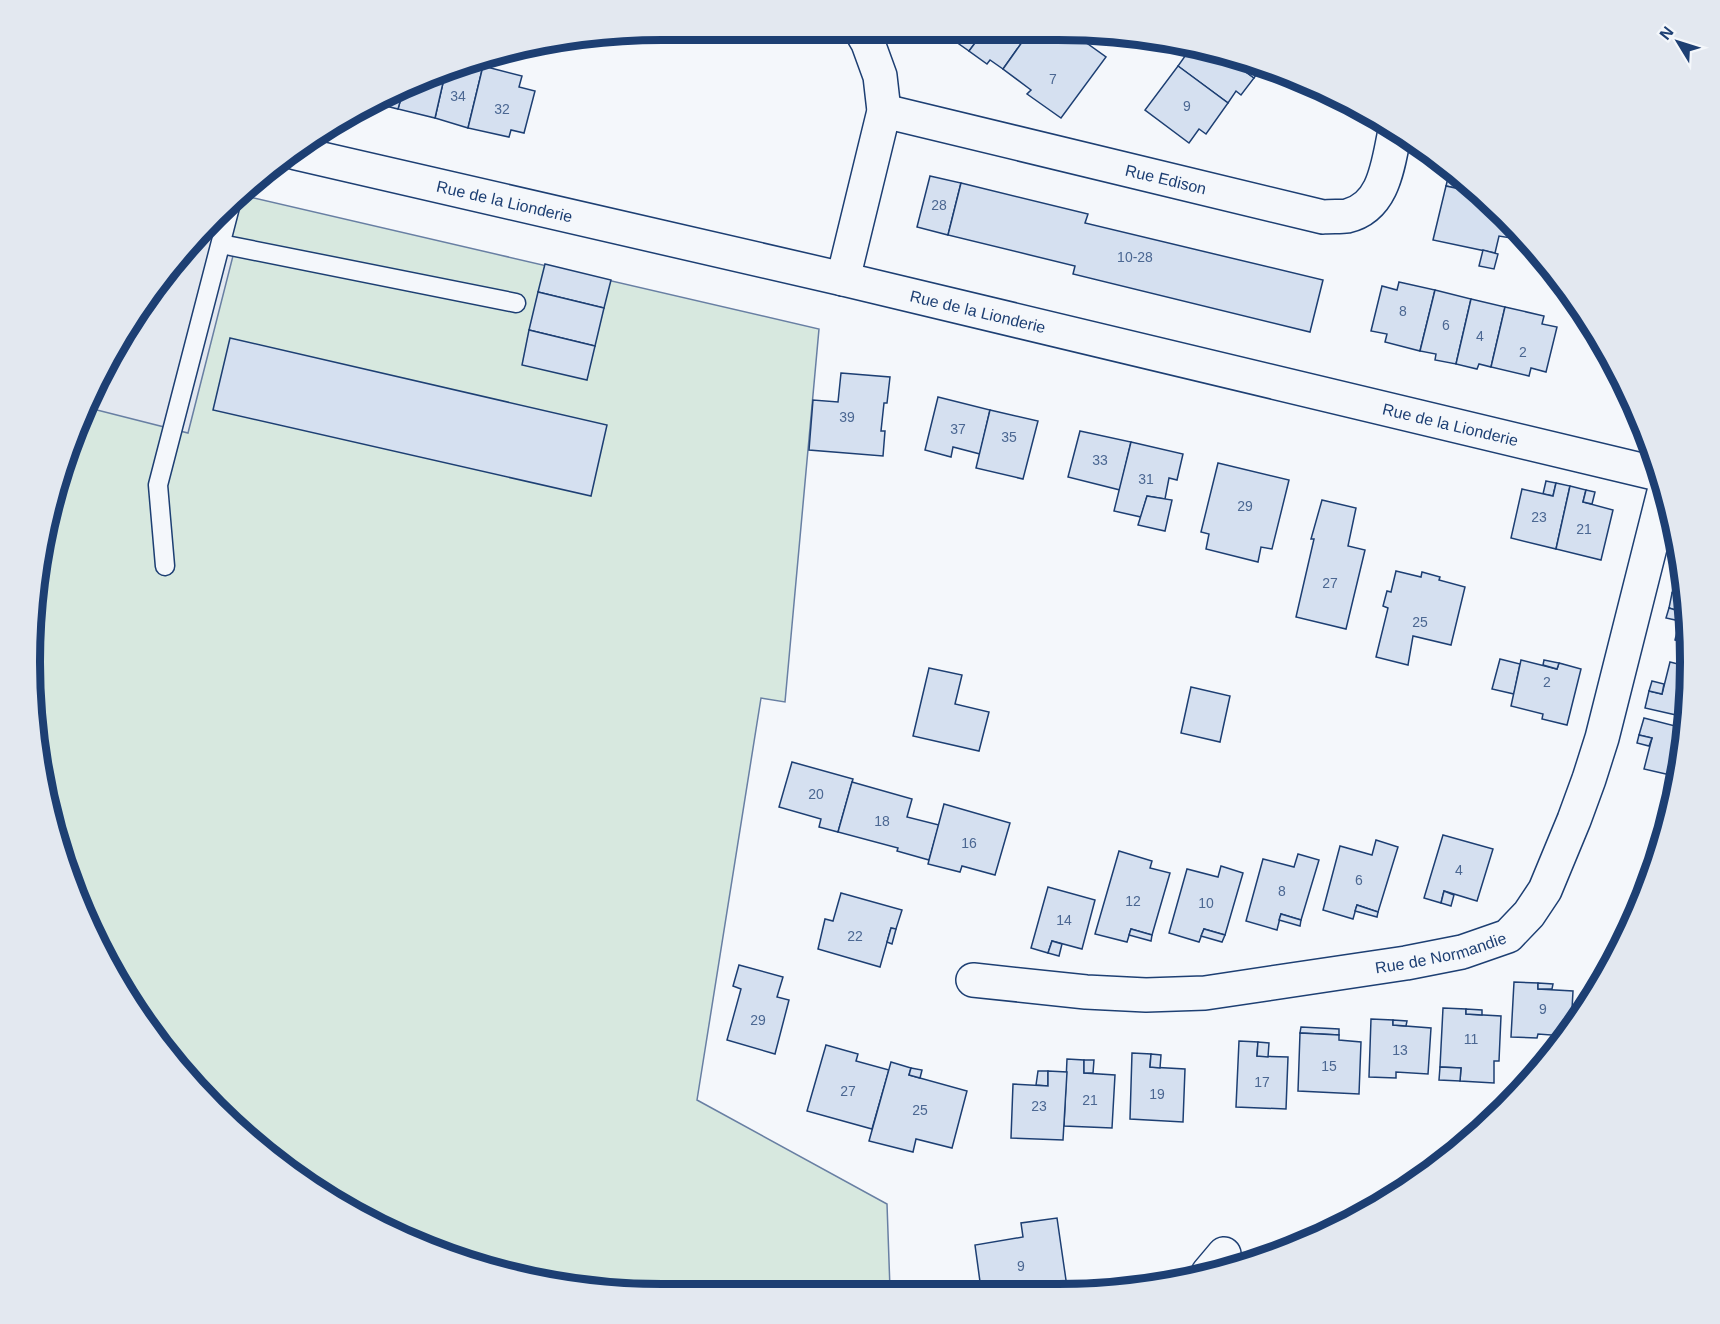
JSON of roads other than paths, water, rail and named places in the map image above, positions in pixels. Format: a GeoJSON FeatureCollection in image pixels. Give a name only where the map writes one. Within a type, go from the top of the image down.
{"type":"FeatureCollection","features":[{"type":"Feature","properties":{"kind":"street"},"geometry":{"type":"LineString","coordinates":[[843,279],[884,111],[880,76],[866,40]]}},
{"type":"Feature","properties":{"kind":"street","name":"Rue Edison"},"geometry":{"type":"LineString","coordinates":[[884,111],[1323,217],[1346,216],[1366,207],[1381,188],[1393,139]]}},
{"type":"Feature","properties":{"kind":"street","name":"Rue de la Lionderie"},"geometry":{"type":"LineString","coordinates":[[304,155],[843,279],[1650,472]]}},
{"type":"Feature","properties":{"kind":"street","name":"Rue de Normandie"},"geometry":{"type":"LineString","coordinates":[[974,980],[1086,992],[1146,995],[1205,993],[1406,963],[1462,952],[1508,936],[1529,914],[1545,890],[1578,810],[1602,738],[1660,508]]}},
{"type":"Feature","properties":{"kind":"lane"},"geometry":{"type":"LineString","coordinates":[[165,566],[158,485],[227,219]]}},
{"type":"Feature","properties":{"kind":"lane"},"geometry":{"type":"LineString","coordinates":[[221,244],[516,303]]}}]}
